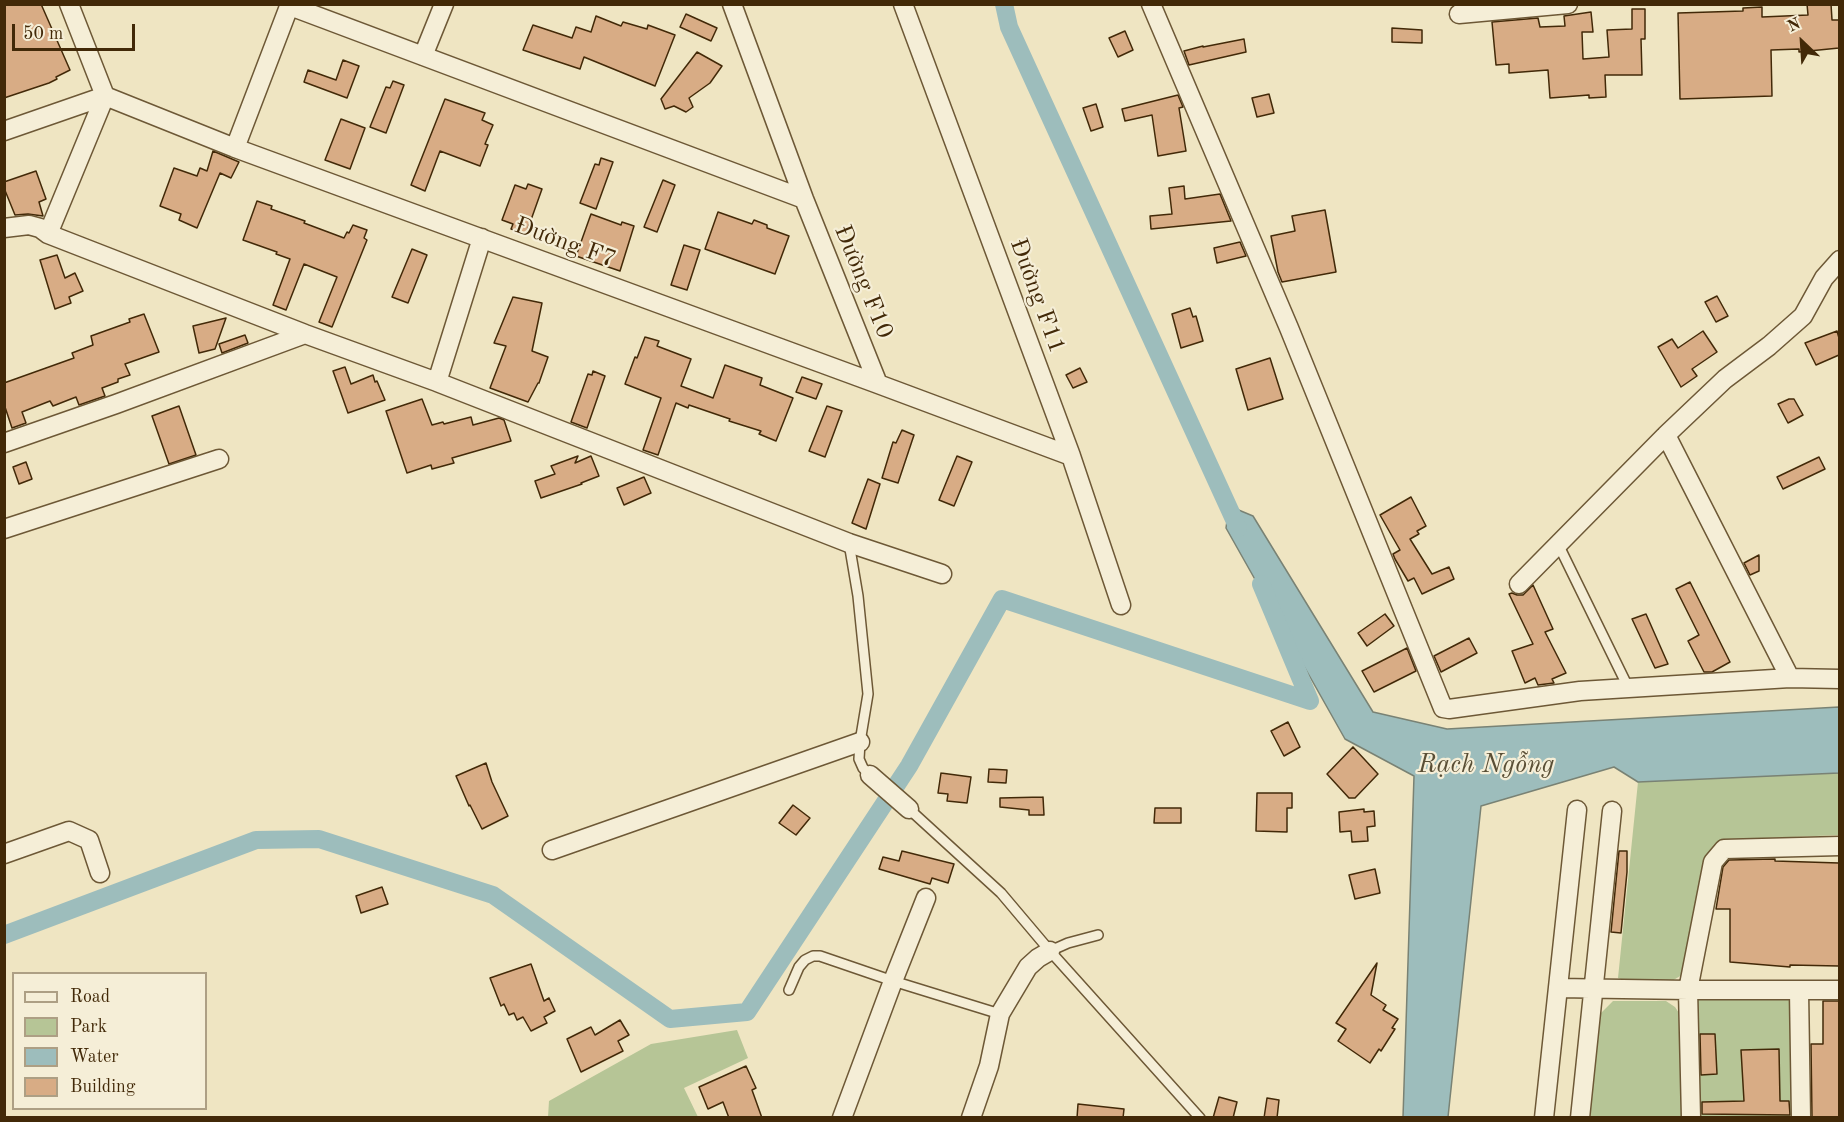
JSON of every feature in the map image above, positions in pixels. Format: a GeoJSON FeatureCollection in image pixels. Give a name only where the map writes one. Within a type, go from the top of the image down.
{"type":"FeatureCollection","features":[{"type":"Feature","properties":{"kind":"street"},"geometry":{"type":"LineString","coordinates":[[48,234],[105,96],[69,4]]}},
{"type":"Feature","properties":{"kind":"street"},"geometry":{"type":"LineString","coordinates":[[423,56],[444,4]]}},
{"type":"Feature","properties":{"kind":"street","name":"Đường F10"},"geometry":{"type":"LineString","coordinates":[[732,4],[804,199],[878,384]]}},
{"type":"Feature","properties":{"kind":"street","name":"Đường F11"},"geometry":{"type":"LineString","coordinates":[[903,4],[1071,456],[1121,605]]}},
{"type":"Feature","properties":{"kind":"street"},"geometry":{"type":"LineString","coordinates":[[1151,4],[1289,328],[1441,705],[1445,709],[1580,690],[1790,678],[1839,679]]}},
{"type":"Feature","properties":{"kind":"street"},"geometry":{"type":"LineString","coordinates":[[1459,14],[1523,6],[1568,4]]}},
{"type":"Feature","properties":{"kind":"street"},"geometry":{"type":"LineString","coordinates":[[236,148],[290,5],[804,199]]}},
{"type":"Feature","properties":{"kind":"street"},"geometry":{"type":"LineString","coordinates":[[4,131],[105,96]]}},
{"type":"Feature","properties":{"kind":"street","name":"Đường F7"},"geometry":{"type":"LineString","coordinates":[[105,96],[236,148],[878,384]]}},
{"type":"Feature","properties":{"kind":"street"},"geometry":{"type":"LineString","coordinates":[[4,228],[29,225],[40,228],[48,234],[437,382],[849,543],[942,574]]}},
{"type":"Feature","properties":{"kind":"street"},"geometry":{"type":"LineString","coordinates":[[437,382],[482,238]]}},
{"type":"Feature","properties":{"kind":"street"},"geometry":{"type":"LineString","coordinates":[[1519,584],[1666,435],[1725,379],[1803,316],[1824,278],[1839,260]]}},
{"type":"Feature","properties":{"kind":"street"},"geometry":{"type":"LineString","coordinates":[[4,443],[116,404],[305,333]]}},
{"type":"Feature","properties":{"kind":"street"},"geometry":{"type":"LineString","coordinates":[[878,384],[1071,456]]}},
{"type":"Feature","properties":{"kind":"street"},"geometry":{"type":"LineString","coordinates":[[1666,435],[1790,678]]}},
{"type":"Feature","properties":{"kind":"street"},"geometry":{"type":"LineString","coordinates":[[4,529],[219,459]]}},
{"type":"Feature","properties":{"kind":"street"},"geometry":{"type":"LineString","coordinates":[[552,850],[860,742]]}},
{"type":"Feature","properties":{"kind":"street"},"geometry":{"type":"LineString","coordinates":[[870,775],[909,809]]}},
{"type":"Feature","properties":{"kind":"street"},"geometry":{"type":"LineString","coordinates":[[1544,1118],[1577,810]]}},
{"type":"Feature","properties":{"kind":"street"},"geometry":{"type":"LineString","coordinates":[[1580,1118],[1612,811]]}},
{"type":"Feature","properties":{"kind":"street"},"geometry":{"type":"LineString","coordinates":[[4,854],[69,831],[89,840],[100,873]]}},
{"type":"Feature","properties":{"kind":"street"},"geometry":{"type":"LineString","coordinates":[[1691,1118],[1688,990],[1713,862],[1724,849],[1839,846]]}},
{"type":"Feature","properties":{"kind":"street"},"geometry":{"type":"LineString","coordinates":[[842,1118],[892,981],[926,898]]}},
{"type":"Feature","properties":{"kind":"street"},"geometry":{"type":"LineString","coordinates":[[971,1118],[989,1066],[1000,1014],[1028,968],[1050,951]]}},
{"type":"Feature","properties":{"kind":"street"},"geometry":{"type":"LineString","coordinates":[[1558,988],[1839,990]]}},
{"type":"Feature","properties":{"kind":"street"},"geometry":{"type":"LineString","coordinates":[[1799,991],[1801,1118]]}},
{"type":"Feature","properties":{"kind":"lane"},"geometry":{"type":"LineString","coordinates":[[849,543],[858,596],[868,694],[860,742],[860,759],[863,768],[870,775]]}},
{"type":"Feature","properties":{"kind":"lane"},"geometry":{"type":"LineString","coordinates":[[1559,546],[1628,687]]}},
{"type":"Feature","properties":{"kind":"lane"},"geometry":{"type":"LineString","coordinates":[[909,809],[1001,892],[1050,951],[1200,1118]]}},
{"type":"Feature","properties":{"kind":"lane"},"geometry":{"type":"LineString","coordinates":[[1050,951],[1068,943],[1098,935]]}},
{"type":"Feature","properties":{"kind":"lane"},"geometry":{"type":"LineString","coordinates":[[789,990],[799,967],[805,960],[813,956],[820,956],[1000,1014]]}},
{"type":"Feature","properties":{"kind":"green space"},"geometry":{"type":"Polygon","coordinates":[[[1839,773],[1839,835],[1745,839],[1727,842],[1682,975],[1670,982],[1628,982],[1618,978],[1638,782],[1839,773]]]}},
{"type":"Feature","properties":{"kind":"green space"},"geometry":{"type":"Polygon","coordinates":[[[1700,998],[1786,998],[1794,1004],[1796,1117],[1695,1117],[1693,1004],[1700,998]]]}},
{"type":"Feature","properties":{"kind":"green space"},"geometry":{"type":"Polygon","coordinates":[[[1613,1001],[1666,1001],[1675,1007],[1681,1016],[1687,1117],[1586,1118],[1599,1015],[1613,1001]]]}},
{"type":"Feature","properties":{"kind":"green space"},"geometry":{"type":"Polygon","coordinates":[[[737,1030],[748,1058],[684,1088],[698,1117],[548,1117],[549,1101],[651,1044],[737,1030]]]}},
{"type":"Feature","properties":{"kind":"water","name":"Rạch Ngỗng"},"geometry":{"type":"Polygon","coordinates":[[[1229,506],[1253,516],[1373,712],[1447,729],[1839,707],[1839,773],[1638,782],[1614,767],[1481,806],[1448,1117],[1403,1117],[1414,776],[1345,739],[1226,528],[1229,506]]]}},
{"type":"Feature","properties":{"kind":"building"},"geometry":{"type":"Polygon","coordinates":[[[4,4],[41,4],[70,70],[49,83],[4,98],[4,4]]]}},
{"type":"Feature","properties":{"kind":"building"},"geometry":{"type":"Polygon","coordinates":[[[1807,4],[1831,4],[1832,20],[1839,20],[1839,48],[1799,52],[1799,49],[1771,50],[1772,96],[1680,99],[1678,13],[1743,11],[1743,8],[1762,7],[1762,17],[1808,15],[1807,4]]]}},
{"type":"Feature","properties":{"kind":"building"},"geometry":{"type":"Polygon","coordinates":[[[1632,9],[1645,9],[1645,39],[1641,39],[1642,75],[1605,75],[1606,97],[1589,98],[1589,95],[1550,98],[1548,70],[1509,73],[1509,64],[1496,65],[1492,22],[1538,18],[1540,27],[1565,26],[1564,16],[1591,12],[1593,32],[1582,32],[1583,59],[1609,57],[1607,30],[1632,29],[1632,9]]]}},
{"type":"Feature","properties":{"kind":"building"},"geometry":{"type":"Polygon","coordinates":[[[686,14],[717,28],[711,41],[680,27],[686,14]]]}},
{"type":"Feature","properties":{"kind":"building"},"geometry":{"type":"Polygon","coordinates":[[[596,16],[621,26],[623,22],[647,29],[648,25],[675,35],[655,86],[584,57],[580,69],[523,50],[533,25],[572,38],[576,27],[591,32],[596,16]]]}},
{"type":"Feature","properties":{"kind":"building"},"geometry":{"type":"Polygon","coordinates":[[[1392,28],[1422,30],[1422,43],[1392,42],[1392,28]]]}},
{"type":"Feature","properties":{"kind":"building"},"geometry":{"type":"Polygon","coordinates":[[[1125,31],[1133,50],[1118,57],[1109,38],[1125,31]]]}},
{"type":"Feature","properties":{"kind":"building"},"geometry":{"type":"Polygon","coordinates":[[[1244,39],[1246,52],[1189,65],[1184,51],[1203,46],[1244,39]]]}},
{"type":"Feature","properties":{"kind":"building"},"geometry":{"type":"Polygon","coordinates":[[[697,52],[722,66],[710,83],[689,98],[693,107],[686,112],[674,106],[665,109],[661,99],[697,52]]]}},
{"type":"Feature","properties":{"kind":"building"},"geometry":{"type":"Polygon","coordinates":[[[343,60],[359,66],[347,98],[304,82],[308,70],[336,80],[343,60]]]}},
{"type":"Feature","properties":{"kind":"building"},"geometry":{"type":"Polygon","coordinates":[[[393,81],[404,85],[386,133],[370,127],[386,87],[390,88],[393,81]]]}},
{"type":"Feature","properties":{"kind":"building"},"geometry":{"type":"Polygon","coordinates":[[[1269,94],[1274,113],[1257,117],[1252,98],[1269,94]]]}},
{"type":"Feature","properties":{"kind":"building"},"geometry":{"type":"Polygon","coordinates":[[[1178,95],[1183,107],[1179,108],[1186,151],[1158,156],[1152,115],[1125,121],[1122,109],[1178,95]]]}},
{"type":"Feature","properties":{"kind":"building"},"geometry":{"type":"Polygon","coordinates":[[[445,99],[485,113],[482,120],[493,125],[485,144],[488,145],[480,166],[440,151],[425,191],[411,185],[445,99]]]}},
{"type":"Feature","properties":{"kind":"building"},"geometry":{"type":"Polygon","coordinates":[[[1096,104],[1103,127],[1091,131],[1083,108],[1096,104]]]}},
{"type":"Feature","properties":{"kind":"building"},"geometry":{"type":"Polygon","coordinates":[[[341,119],[365,128],[350,169],[325,160],[341,119]]]}},
{"type":"Feature","properties":{"kind":"building"},"geometry":{"type":"Polygon","coordinates":[[[213,151],[239,162],[231,178],[220,173],[197,228],[179,220],[181,214],[160,206],[174,168],[197,176],[200,168],[207,171],[213,151]]]}},
{"type":"Feature","properties":{"kind":"building"},"geometry":{"type":"Polygon","coordinates":[[[601,158],[613,162],[596,209],[580,203],[595,164],[599,165],[601,158]]]}},
{"type":"Feature","properties":{"kind":"building"},"geometry":{"type":"Polygon","coordinates":[[[36,171],[46,199],[39,202],[43,216],[15,215],[4,188],[4,182],[36,171]]]}},
{"type":"Feature","properties":{"kind":"building"},"geometry":{"type":"Polygon","coordinates":[[[663,180],[675,185],[657,232],[644,227],[663,180]]]}},
{"type":"Feature","properties":{"kind":"building"},"geometry":{"type":"Polygon","coordinates":[[[528,184],[542,189],[526,234],[511,229],[513,224],[502,220],[515,185],[526,189],[528,184]]]}},
{"type":"Feature","properties":{"kind":"building"},"geometry":{"type":"Polygon","coordinates":[[[1184,186],[1185,199],[1220,194],[1231,221],[1151,229],[1150,216],[1172,214],[1169,188],[1184,186]]]}},
{"type":"Feature","properties":{"kind":"building"},"geometry":{"type":"Polygon","coordinates":[[[257,201],[272,206],[271,209],[344,238],[353,225],[367,230],[364,238],[367,240],[332,327],[319,322],[337,277],[304,264],[286,310],[273,305],[290,259],[243,240],[257,201]]]}},
{"type":"Feature","properties":{"kind":"building"},"geometry":{"type":"Polygon","coordinates":[[[1325,210],[1336,272],[1282,282],[1271,236],[1295,231],[1292,216],[1325,210]]]}},
{"type":"Feature","properties":{"kind":"building"},"geometry":{"type":"Polygon","coordinates":[[[718,212],[752,224],[754,220],[767,225],[767,228],[789,236],[775,274],[705,249],[718,212]]]}},
{"type":"Feature","properties":{"kind":"building"},"geometry":{"type":"Polygon","coordinates":[[[591,214],[621,225],[622,222],[634,226],[620,271],[576,256],[591,214]]]}},
{"type":"Feature","properties":{"kind":"building"},"geometry":{"type":"Polygon","coordinates":[[[1240,242],[1246,256],[1217,263],[1214,248],[1240,242]]]}},
{"type":"Feature","properties":{"kind":"building"},"geometry":{"type":"Polygon","coordinates":[[[684,245],[700,250],[687,290],[671,285],[684,245]]]}},
{"type":"Feature","properties":{"kind":"building"},"geometry":{"type":"Polygon","coordinates":[[[412,249],[427,255],[408,303],[392,297],[412,249]]]}},
{"type":"Feature","properties":{"kind":"building"},"geometry":{"type":"Polygon","coordinates":[[[57,255],[65,278],[75,273],[83,291],[69,297],[71,303],[55,309],[40,260],[57,255]]]}},
{"type":"Feature","properties":{"kind":"building"},"geometry":{"type":"Polygon","coordinates":[[[1717,296],[1728,316],[1716,322],[1705,302],[1717,296]]]}},
{"type":"Feature","properties":{"kind":"building"},"geometry":{"type":"Polygon","coordinates":[[[513,297],[542,303],[532,351],[548,357],[539,383],[528,402],[490,388],[506,346],[494,343],[513,297]]]}},
{"type":"Feature","properties":{"kind":"building"},"geometry":{"type":"Polygon","coordinates":[[[1190,308],[1193,317],[1196,316],[1203,341],[1181,348],[1172,314],[1190,308]]]}},
{"type":"Feature","properties":{"kind":"building"},"geometry":{"type":"Polygon","coordinates":[[[144,314],[159,352],[125,364],[130,375],[102,388],[105,396],[79,405],[76,397],[53,406],[50,401],[22,412],[26,423],[12,428],[4,404],[4,383],[74,358],[72,353],[93,345],[91,336],[130,322],[129,319],[144,314]]]}},
{"type":"Feature","properties":{"kind":"building"},"geometry":{"type":"Polygon","coordinates":[[[226,318],[215,349],[199,353],[193,326],[226,318]]]}},
{"type":"Feature","properties":{"kind":"building"},"geometry":{"type":"Polygon","coordinates":[[[1703,331],[1717,352],[1692,369],[1697,376],[1681,387],[1658,347],[1672,339],[1678,348],[1703,331]]]}},
{"type":"Feature","properties":{"kind":"building"},"geometry":{"type":"Polygon","coordinates":[[[1837,331],[1839,355],[1816,365],[1805,343],[1837,331]]]}},
{"type":"Feature","properties":{"kind":"building"},"geometry":{"type":"Polygon","coordinates":[[[245,335],[248,343],[222,353],[219,344],[245,335]]]}},
{"type":"Feature","properties":{"kind":"building"},"geometry":{"type":"Polygon","coordinates":[[[645,337],[659,341],[657,346],[691,359],[681,386],[713,398],[725,365],[762,378],[760,385],[793,398],[776,441],[759,434],[761,431],[729,421],[730,419],[676,403],[658,455],[643,450],[661,398],[625,384],[645,337]]]}},
{"type":"Feature","properties":{"kind":"building"},"geometry":{"type":"Polygon","coordinates":[[[1270,358],[1283,399],[1248,410],[1236,369],[1270,358]]]}},
{"type":"Feature","properties":{"kind":"building"},"geometry":{"type":"Polygon","coordinates":[[[345,367],[351,384],[373,375],[385,400],[348,413],[333,371],[345,367]]]}},
{"type":"Feature","properties":{"kind":"building"},"geometry":{"type":"Polygon","coordinates":[[[1080,368],[1087,382],[1073,388],[1066,375],[1080,368]]]}},
{"type":"Feature","properties":{"kind":"building"},"geometry":{"type":"Polygon","coordinates":[[[593,371],[605,376],[587,428],[571,422],[588,374],[592,375],[593,371]]]}},
{"type":"Feature","properties":{"kind":"building"},"geometry":{"type":"Polygon","coordinates":[[[802,377],[822,384],[816,399],[796,392],[802,377]]]}},
{"type":"Feature","properties":{"kind":"building"},"geometry":{"type":"Polygon","coordinates":[[[422,399],[432,425],[471,417],[473,425],[499,418],[504,420],[511,441],[452,458],[454,463],[432,469],[431,465],[407,473],[386,411],[422,399]]]}},
{"type":"Feature","properties":{"kind":"building"},"geometry":{"type":"Polygon","coordinates":[[[1794,399],[1803,415],[1788,423],[1778,404],[1794,399]]]}},
{"type":"Feature","properties":{"kind":"building"},"geometry":{"type":"Polygon","coordinates":[[[179,406],[196,455],[169,464],[152,416],[179,406]]]}},
{"type":"Feature","properties":{"kind":"building"},"geometry":{"type":"Polygon","coordinates":[[[827,406],[842,411],[825,457],[809,451],[827,406]]]}},
{"type":"Feature","properties":{"kind":"building"},"geometry":{"type":"Polygon","coordinates":[[[902,430],[914,435],[898,483],[882,478],[893,442],[896,443],[902,430]]]}},
{"type":"Feature","properties":{"kind":"building"},"geometry":{"type":"Polygon","coordinates":[[[578,456],[575,463],[591,456],[599,476],[541,498],[535,481],[555,474],[551,466],[578,456]]]}},
{"type":"Feature","properties":{"kind":"building"},"geometry":{"type":"Polygon","coordinates":[[[957,456],[972,462],[954,506],[939,500],[957,456]]]}},
{"type":"Feature","properties":{"kind":"building"},"geometry":{"type":"Polygon","coordinates":[[[1819,457],[1825,469],[1783,489],[1777,477],[1819,457]]]}},
{"type":"Feature","properties":{"kind":"building"},"geometry":{"type":"Polygon","coordinates":[[[26,462],[32,479],[19,484],[13,467],[26,462]]]}},
{"type":"Feature","properties":{"kind":"building"},"geometry":{"type":"Polygon","coordinates":[[[644,477],[651,493],[624,505],[617,488],[644,477]]]}},
{"type":"Feature","properties":{"kind":"building"},"geometry":{"type":"Polygon","coordinates":[[[868,479],[880,484],[866,529],[852,523],[868,479]]]}},
{"type":"Feature","properties":{"kind":"building"},"geometry":{"type":"Polygon","coordinates":[[[1411,497],[1426,526],[1410,539],[1432,574],[1449,567],[1454,579],[1422,594],[1414,578],[1408,581],[1395,559],[1393,554],[1400,550],[1380,515],[1411,497]]]}},
{"type":"Feature","properties":{"kind":"building"},"geometry":{"type":"Polygon","coordinates":[[[1759,555],[1759,571],[1750,575],[1744,563],[1759,555]]]}},
{"type":"Feature","properties":{"kind":"building"},"geometry":{"type":"Polygon","coordinates":[[[1690,582],[1730,662],[1712,672],[1704,672],[1688,641],[1699,635],[1676,589],[1690,582]]]}},
{"type":"Feature","properties":{"kind":"building"},"geometry":{"type":"Polygon","coordinates":[[[1533,585],[1553,629],[1545,632],[1566,673],[1552,679],[1554,683],[1538,685],[1535,678],[1525,683],[1512,651],[1533,644],[1509,594],[1523,595],[1533,585]]]}},
{"type":"Feature","properties":{"kind":"building"},"geometry":{"type":"Polygon","coordinates":[[[1385,614],[1394,626],[1367,646],[1358,633],[1385,614]]]}},
{"type":"Feature","properties":{"kind":"building"},"geometry":{"type":"Polygon","coordinates":[[[1646,614],[1668,664],[1655,668],[1632,619],[1646,614]]]}},
{"type":"Feature","properties":{"kind":"building"},"geometry":{"type":"Polygon","coordinates":[[[1469,638],[1477,653],[1441,672],[1434,656],[1469,638]]]}},
{"type":"Feature","properties":{"kind":"building"},"geometry":{"type":"Polygon","coordinates":[[[1407,648],[1416,671],[1374,692],[1362,671],[1407,648]]]}},
{"type":"Feature","properties":{"kind":"building"},"geometry":{"type":"Polygon","coordinates":[[[1288,722],[1300,747],[1284,756],[1271,731],[1288,722]]]}},
{"type":"Feature","properties":{"kind":"building"},"geometry":{"type":"Polygon","coordinates":[[[1353,747],[1378,774],[1355,798],[1349,798],[1327,774],[1353,747]]]}},
{"type":"Feature","properties":{"kind":"building"},"geometry":{"type":"Polygon","coordinates":[[[486,763],[508,816],[482,829],[456,776],[486,763]]]}},
{"type":"Feature","properties":{"kind":"building"},"geometry":{"type":"Polygon","coordinates":[[[989,769],[1007,770],[1006,783],[988,782],[989,769]]]}},
{"type":"Feature","properties":{"kind":"building"},"geometry":{"type":"Polygon","coordinates":[[[941,773],[971,777],[967,803],[947,801],[948,794],[938,793],[941,773]]]}},
{"type":"Feature","properties":{"kind":"building"},"geometry":{"type":"Polygon","coordinates":[[[1257,793],[1292,793],[1292,808],[1287,808],[1287,832],[1256,831],[1257,793]]]}},
{"type":"Feature","properties":{"kind":"building"},"geometry":{"type":"Polygon","coordinates":[[[1043,797],[1044,815],[1029,815],[1029,810],[1000,807],[1000,798],[1043,797]]]}},
{"type":"Feature","properties":{"kind":"building"},"geometry":{"type":"Polygon","coordinates":[[[793,805],[810,818],[796,835],[779,823],[793,805]]]}},
{"type":"Feature","properties":{"kind":"building"},"geometry":{"type":"Polygon","coordinates":[[[1155,808],[1181,808],[1181,823],[1154,823],[1155,808]]]}},
{"type":"Feature","properties":{"kind":"building"},"geometry":{"type":"Polygon","coordinates":[[[1364,809],[1364,812],[1374,811],[1375,826],[1367,827],[1368,841],[1352,842],[1351,831],[1340,832],[1339,812],[1364,809]]]}},
{"type":"Feature","properties":{"kind":"building"},"geometry":{"type":"Polygon","coordinates":[[[902,851],[954,864],[948,883],[932,878],[930,884],[879,869],[883,857],[899,861],[902,851]]]}},
{"type":"Feature","properties":{"kind":"building"},"geometry":{"type":"Polygon","coordinates":[[[1619,851],[1627,851],[1621,933],[1611,932],[1619,851]]]}},
{"type":"Feature","properties":{"kind":"building"},"geometry":{"type":"Polygon","coordinates":[[[1775,859],[1775,861],[1839,863],[1839,966],[1790,965],[1790,967],[1730,962],[1730,909],[1716,909],[1723,867],[1729,860],[1775,859]]]}},
{"type":"Feature","properties":{"kind":"building"},"geometry":{"type":"Polygon","coordinates":[[[1375,869],[1380,893],[1355,899],[1349,875],[1375,869]]]}},
{"type":"Feature","properties":{"kind":"building"},"geometry":{"type":"Polygon","coordinates":[[[382,887],[388,904],[361,913],[356,896],[382,887]]]}},
{"type":"Feature","properties":{"kind":"building"},"geometry":{"type":"Polygon","coordinates":[[[1377,963],[1371,995],[1386,1005],[1383,1010],[1398,1019],[1392,1028],[1395,1029],[1381,1051],[1379,1049],[1370,1063],[1338,1041],[1346,1029],[1336,1023],[1377,963]]]}},
{"type":"Feature","properties":{"kind":"building"},"geometry":{"type":"Polygon","coordinates":[[[531,964],[544,1001],[549,998],[555,1011],[544,1017],[547,1023],[531,1031],[523,1017],[517,1020],[514,1013],[509,1015],[504,1004],[501,1006],[490,978],[531,964]]]}},
{"type":"Feature","properties":{"kind":"building"},"geometry":{"type":"Polygon","coordinates":[[[1823,1001],[1839,1001],[1839,1118],[1812,1118],[1811,1044],[1823,1044],[1823,1001]]]}},
{"type":"Feature","properties":{"kind":"building"},"geometry":{"type":"Polygon","coordinates":[[[620,1020],[629,1035],[618,1041],[623,1051],[581,1072],[567,1039],[591,1027],[595,1035],[620,1020]]]}},
{"type":"Feature","properties":{"kind":"building"},"geometry":{"type":"Polygon","coordinates":[[[1700,1034],[1715,1034],[1717,1074],[1701,1075],[1700,1034]]]}},
{"type":"Feature","properties":{"kind":"building"},"geometry":{"type":"Polygon","coordinates":[[[1779,1049],[1780,1101],[1789,1101],[1790,1115],[1702,1114],[1702,1102],[1744,1101],[1741,1050],[1779,1049]]]}},
{"type":"Feature","properties":{"kind":"building"},"geometry":{"type":"Polygon","coordinates":[[[746,1066],[756,1088],[752,1090],[762,1118],[729,1118],[723,1102],[708,1109],[699,1087],[746,1066]]]}},
{"type":"Feature","properties":{"kind":"building"},"geometry":{"type":"Polygon","coordinates":[[[1219,1097],[1237,1102],[1233,1118],[1213,1118],[1219,1097]]]}},
{"type":"Feature","properties":{"kind":"building"},"geometry":{"type":"Polygon","coordinates":[[[1267,1098],[1279,1100],[1277,1118],[1264,1118],[1267,1098]]]}},
{"type":"Feature","properties":{"kind":"building"},"geometry":{"type":"Polygon","coordinates":[[[1078,1104],[1124,1109],[1123,1118],[1077,1118],[1078,1104]]]}},
{"type":"Feature","properties":{"kind":"waterway"},"geometry":{"type":"LineString","coordinates":[[1004,4],[1009,27],[1238,528]]}},
{"type":"Feature","properties":{"kind":"waterway"},"geometry":{"type":"LineString","coordinates":[[4,935],[256,840],[319,839],[493,895],[670,1019],[747,1012],[909,766],[1002,599],[1310,701],[1261,584]]}}]}
